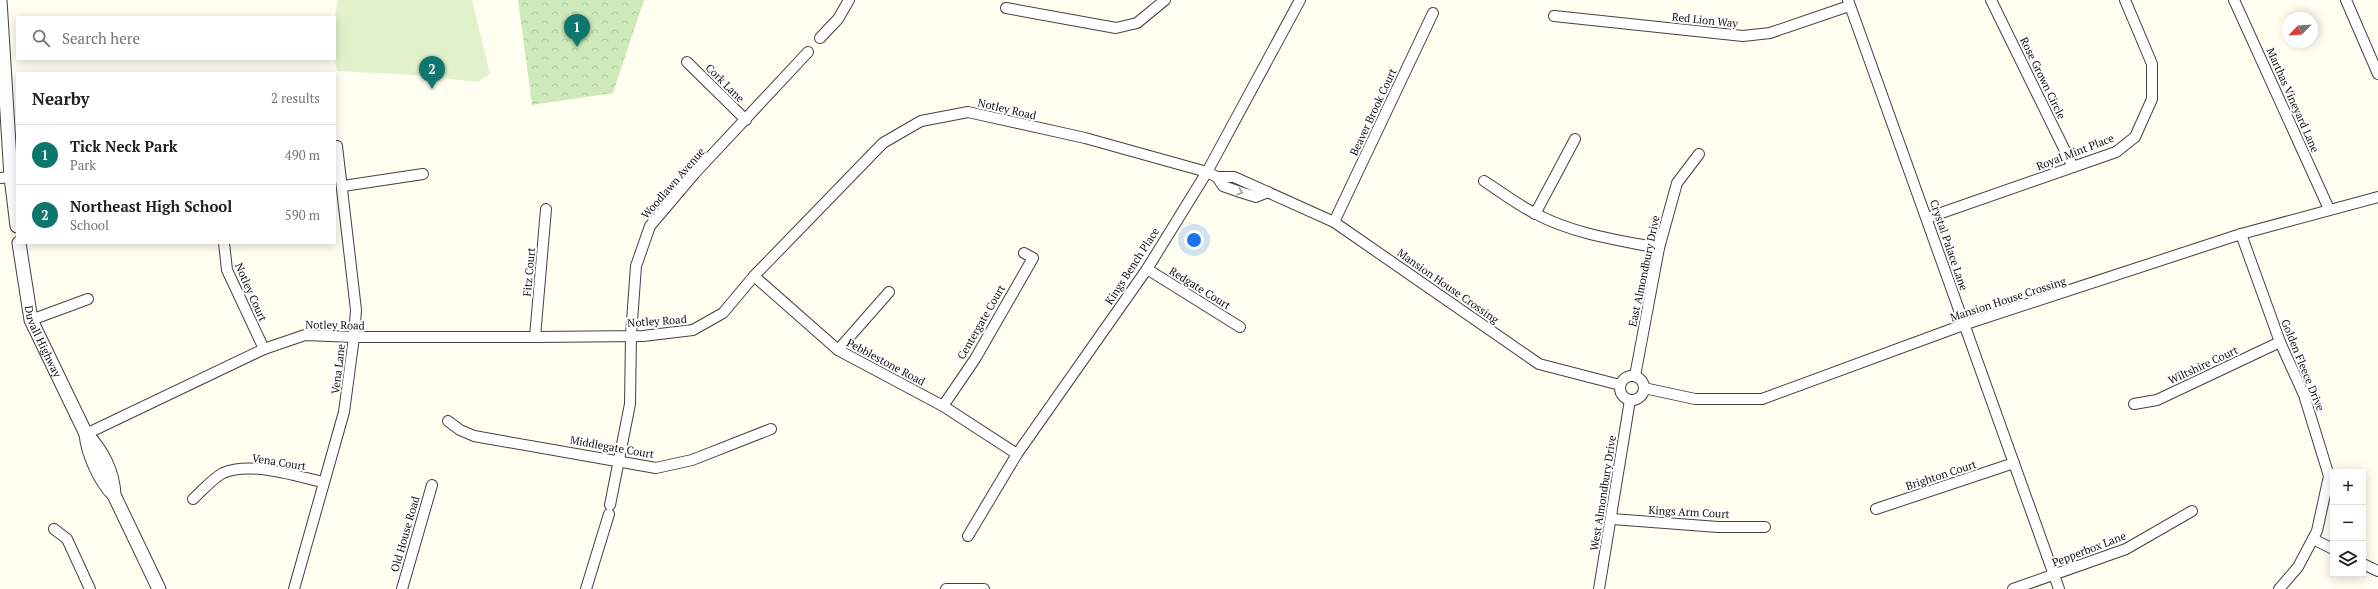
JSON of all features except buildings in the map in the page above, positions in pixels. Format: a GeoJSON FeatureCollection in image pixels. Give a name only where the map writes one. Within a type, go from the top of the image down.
{"type":"FeatureCollection","features":[{"type":"Feature","properties":{"kind":"street"},"geometry":{"type":"LineString","coordinates":[[0,0],[5,178],[16,222]]}},
{"type":"Feature","properties":{"kind":"street"},"geometry":{"type":"LineString","coordinates":[[820,38],[838,19],[849,0]]}},
{"type":"Feature","properties":{"kind":"street"},"geometry":{"type":"LineString","coordinates":[[1006,8],[1116,28],[1137,23],[1165,0]]}},
{"type":"Feature","properties":{"kind":"street","name":"Kings Bench Place"},"geometry":{"type":"LineString","coordinates":[[968,536],[1017,454],[1147,269],[1207,172],[1300,0]]}},
{"type":"Feature","properties":{"kind":"street","name":"Rose Grown Circle"},"geometry":{"type":"LineString","coordinates":[[1991,0],[2072,167]]}},
{"type":"Feature","properties":{"kind":"street","name":"Royal Mint Place"},"geometry":{"type":"LineString","coordinates":[[1927,218],[2116,152],[2135,137],[2152,99],[2152,64],[2125,0]]}},
{"type":"Feature","properties":{"kind":"street","name":"Marthas Vineyard Lane"},"geometry":{"type":"LineString","coordinates":[[2234,0],[2329,209]]}},
{"type":"Feature","properties":{"kind":"street"},"geometry":{"type":"LineString","coordinates":[[2346,0],[2378,74]]}},
{"type":"Feature","properties":{"kind":"street","name":"Red Lion Way"},"geometry":{"type":"LineString","coordinates":[[1554,16],[1742,36],[1770,33],[1848,3]]}},
{"type":"Feature","properties":{"kind":"street","name":"Crystal Palace Lane"},"geometry":{"type":"LineString","coordinates":[[1848,3],[1927,218],[1963,325],[2059,589]]}},
{"type":"Feature","properties":{"kind":"street","name":"Beaver Brook Court"},"geometry":{"type":"LineString","coordinates":[[1334,222],[1433,13]]}},
{"type":"Feature","properties":{"kind":"street","name":"Woodlawn Avenue"},"geometry":{"type":"LineString","coordinates":[[586,589],[609,509],[620,461],[630,404],[631,335],[636,266],[650,226],[695,173],[808,52]]}},
{"type":"Feature","properties":{"kind":"street","name":"Cork Lane"},"geometry":{"type":"LineString","coordinates":[[688,62],[746,120]]}},
{"type":"Feature","properties":{"kind":"street","name":"Notley Road"},"geometry":{"type":"LineString","coordinates":[[86,434],[264,349],[305,335],[354,337],[535,337],[631,335],[693,330],[723,313],[754,276],[883,143],[921,121],[968,112],[1085,138],[1207,172]]}},
{"type":"Feature","properties":{"kind":"street"},"geometry":{"type":"LineString","coordinates":[[1535,214],[1575,139]]}},
{"type":"Feature","properties":{"kind":"street","name":"Vena Lane"},"geometry":{"type":"LineString","coordinates":[[294,589],[344,412],[354,337],[356,310],[343,186],[337,146]]}},
{"type":"Feature","properties":{"kind":"street","name":"East Almondbury Drive"},"geometry":{"type":"LineString","coordinates":[[1635,376],[1659,248],[1677,183],[1699,154]]}},
{"type":"Feature","properties":{"kind":"street","name":"Mansion House Crossing"},"geometry":{"type":"LineString","coordinates":[[1207,172],[1217,177],[1223,186],[1256,196],[1268,192],[1334,222],[1539,364],[1620,385]]}},
{"type":"Feature","properties":{"kind":"street"},"geometry":{"type":"LineString","coordinates":[[343,186],[423,174]]}},
{"type":"Feature","properties":{"kind":"street"},"geometry":{"type":"LineString","coordinates":[[1484,180],[1535,214],[1591,236],[1659,248]]}},
{"type":"Feature","properties":{"kind":"street","name":"Mansion House Crossing"},"geometry":{"type":"LineString","coordinates":[[1644,388],[1695,399],[1762,399],[1963,325],[2241,234],[2378,197]]}},
{"type":"Feature","properties":{"kind":"street","name":"Fitz Court"},"geometry":{"type":"LineString","coordinates":[[535,337],[546,209]]}},
{"type":"Feature","properties":{"kind":"street","name":"Golden Fleece Drive"},"geometry":{"type":"LineString","coordinates":[[2241,234],[2280,342],[2304,395],[2329,476],[2317,531],[2298,567],[2279,589]]}},
{"type":"Feature","properties":{"kind":"street","name":"Duvall Highway"},"geometry":{"type":"LineString","coordinates":[[19,244],[31,320],[86,434],[98,446],[113,482],[114,495],[159,589]]}},
{"type":"Feature","properties":{"kind":"street","name":"Notley Court"},"geometry":{"type":"LineString","coordinates":[[224,244],[226,270],[264,349]]}},
{"type":"Feature","properties":{"kind":"street","name":"Centergate Court"},"geometry":{"type":"LineString","coordinates":[[943,406],[975,359],[1033,258],[1024,253]]}},
{"type":"Feature","properties":{"kind":"street","name":"Redgate Court"},"geometry":{"type":"LineString","coordinates":[[1147,269],[1240,327]]}},
{"type":"Feature","properties":{"kind":"street","name":"Pebblestone Road"},"geometry":{"type":"LineString","coordinates":[[754,276],[838,350],[943,406],[1017,454]]}},
{"type":"Feature","properties":{"kind":"street"},"geometry":{"type":"LineString","coordinates":[[838,350],[889,292]]}},
{"type":"Feature","properties":{"kind":"street"},"geometry":{"type":"LineString","coordinates":[[31,320],[88,299]]}},
{"type":"Feature","properties":{"kind":"street","name":"Wiltshire Court"},"geometry":{"type":"LineString","coordinates":[[2134,404],[2157,400],[2280,342]]}},
{"type":"Feature","properties":{"kind":"street"},"geometry":{"type":"LineString","coordinates":[[1635,376],[1641,379],[1644,388],[1638,398],[1630,400],[1621,393],[1620,385],[1624,378],[1635,376]]}},
{"type":"Feature","properties":{"kind":"street","name":"West Almondbury Drive"},"geometry":{"type":"LineString","coordinates":[[1599,589],[1612,519],[1630,400]]}},
{"type":"Feature","properties":{"kind":"street","name":"Middlegate Court"},"geometry":{"type":"LineString","coordinates":[[448,421],[460,430],[474,436],[656,468],[692,460],[771,429]]}},
{"type":"Feature","properties":{"kind":"street","name":"Brighton Court"},"geometry":{"type":"LineString","coordinates":[[1876,510],[2014,463]]}},
{"type":"Feature","properties":{"kind":"street","name":"Vena Court"},"geometry":{"type":"LineString","coordinates":[[193,499],[222,473],[241,468],[278,472],[323,482]]}},
{"type":"Feature","properties":{"kind":"street","name":"Old House Road"},"geometry":{"type":"LineString","coordinates":[[402,589],[432,485]]}},
{"type":"Feature","properties":{"kind":"street","name":"Pepperbox Lane"},"geometry":{"type":"LineString","coordinates":[[2013,589],[2054,576],[2126,549],[2192,511]]}},
{"type":"Feature","properties":{"kind":"street","name":"Kings Arm Court"},"geometry":{"type":"LineString","coordinates":[[1612,519],[1718,527],[1765,527]]}},
{"type":"Feature","properties":{"kind":"street"},"geometry":{"type":"LineString","coordinates":[[54,529],[67,539],[90,589]]}},
{"type":"Feature","properties":{"kind":"street"},"geometry":{"type":"LineString","coordinates":[[2313,539],[2330,548]]}},
{"type":"Feature","properties":{"kind":"street"},"geometry":{"type":"LineString","coordinates":[[2366,565],[2378,571]]}},
{"type":"Feature","properties":{"kind":"street"},"geometry":{"type":"LineString","coordinates":[[946,589],[984,589]]}},
{"type":"Feature","properties":{"kind":"green space"},"geometry":{"type":"Polygon","coordinates":[[[338,0],[472,0],[490,74],[478,82],[414,75],[337,71],[335,60],[335,16],[338,0]]]}},
{"type":"Feature","properties":{"kind":"green space"},"geometry":{"type":"Polygon","coordinates":[[[518,0],[644,0],[613,93],[532,105],[518,0]]]}},
{"type":"Feature","properties":{"kind":"place","name":"Tick Neck Park"},"geometry":{"type":"Point","coordinates":[577,47]}},
{"type":"Feature","properties":{"kind":"place","name":"Northeast High School"},"geometry":{"type":"Point","coordinates":[432,89]}}]}
